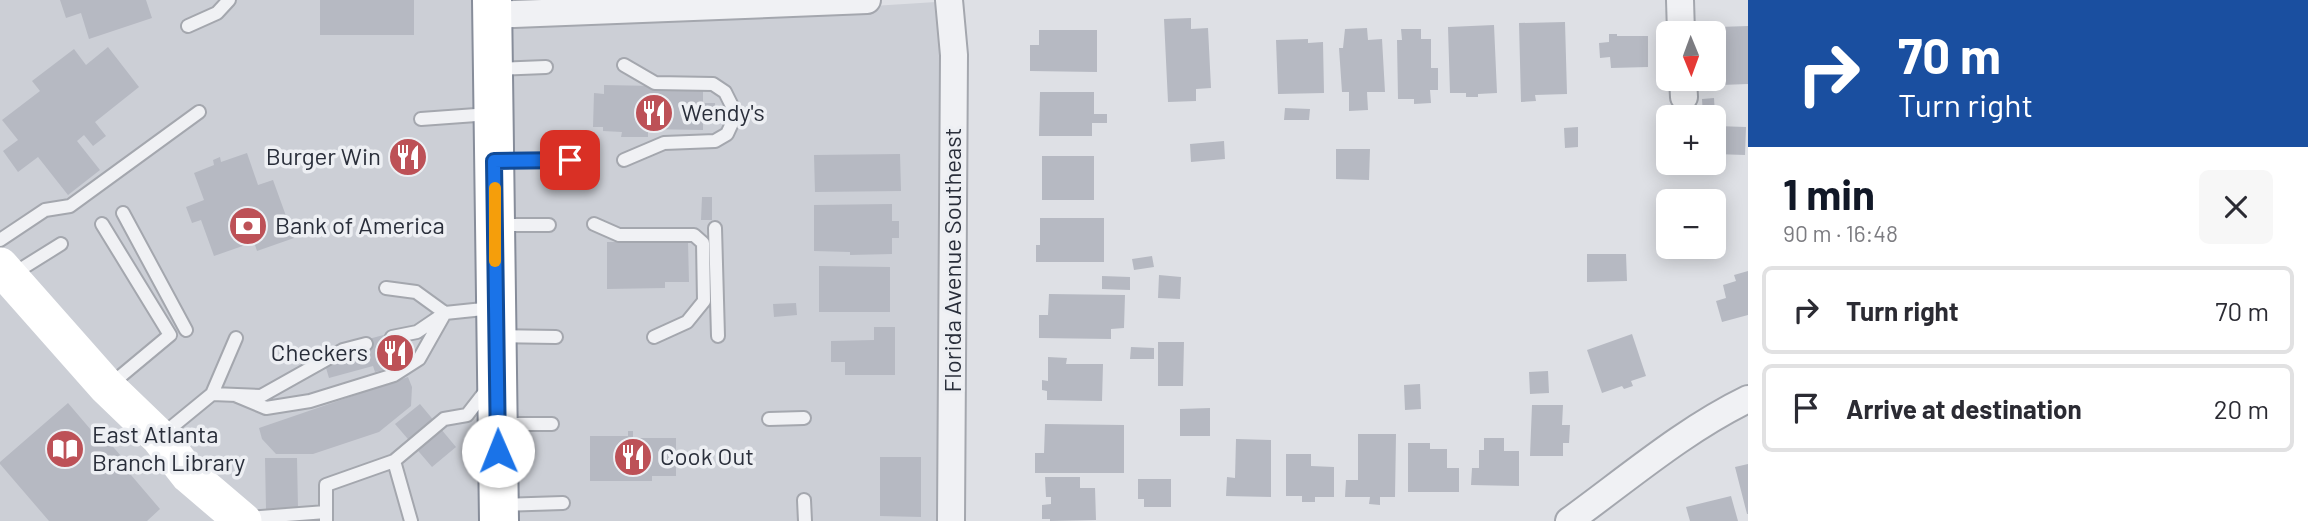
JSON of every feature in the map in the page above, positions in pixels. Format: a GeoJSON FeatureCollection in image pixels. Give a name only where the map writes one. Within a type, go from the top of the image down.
{"type":"FeatureCollection","features":[{"type":"Feature","properties":{"kind":"highway"},"geometry":{"type":"LineString","coordinates":[[492,7],[499,513]]}},
{"type":"Feature","properties":{"kind":"street"},"geometry":{"type":"LineString","coordinates":[[492,7],[867,0]]}},
{"type":"Feature","properties":{"kind":"street","name":"Florida Avenue Southeast"},"geometry":{"type":"LineString","coordinates":[[949,0],[954,55],[951,521]]}},
{"type":"Feature","properties":{"kind":"street"},"geometry":{"type":"LineString","coordinates":[[1680,0],[1681,21]]}},
{"type":"Feature","properties":{"kind":"street"},"geometry":{"type":"LineString","coordinates":[[4,271],[107,387],[160,438],[189,475],[232,520]]}},
{"type":"Feature","properties":{"kind":"street"},"geometry":{"type":"LineString","coordinates":[[1569,521],[1684,438],[1729,408],[1748,399]]}},
{"type":"Feature","properties":{"kind":"lane"},"geometry":{"type":"LineString","coordinates":[[188,26],[217,13],[229,0]]}},
{"type":"Feature","properties":{"kind":"lane"},"geometry":{"type":"LineString","coordinates":[[624,65],[655,83],[713,84],[725,92],[732,106],[733,121],[727,134],[715,141],[664,142],[624,160]]}},
{"type":"Feature","properties":{"kind":"lane"},"geometry":{"type":"LineString","coordinates":[[493,69],[546,67]]}},
{"type":"Feature","properties":{"kind":"lane"},"geometry":{"type":"LineString","coordinates":[[0,240],[45,210],[69,206],[199,112]]}},
{"type":"Feature","properties":{"kind":"lane"},"geometry":{"type":"LineString","coordinates":[[421,119],[493,114]]}},
{"type":"Feature","properties":{"kind":"lane"},"geometry":{"type":"LineString","coordinates":[[494,161],[570,160]]}},
{"type":"Feature","properties":{"kind":"lane"},"geometry":{"type":"LineString","coordinates":[[123,214],[186,330]]}},
{"type":"Feature","properties":{"kind":"lane"},"geometry":{"type":"LineString","coordinates":[[102,224],[170,335],[107,387]]}},
{"type":"Feature","properties":{"kind":"lane"},"geometry":{"type":"LineString","coordinates":[[495,225],[549,225]]}},
{"type":"Feature","properties":{"kind":"lane"},"geometry":{"type":"LineString","coordinates":[[594,225],[619,235],[694,235],[703,243],[704,300],[687,322],[654,337]]}},
{"type":"Feature","properties":{"kind":"lane"},"geometry":{"type":"LineString","coordinates":[[715,228],[718,336]]}},
{"type":"Feature","properties":{"kind":"lane"},"geometry":{"type":"LineString","coordinates":[[4,271],[61,244]]}},
{"type":"Feature","properties":{"kind":"lane"},"geometry":{"type":"LineString","coordinates":[[386,288],[416,292],[445,313],[497,322],[556,337]]}},
{"type":"Feature","properties":{"kind":"lane"},"geometry":{"type":"LineString","coordinates":[[392,337],[417,332],[445,313]]}},
{"type":"Feature","properties":{"kind":"lane"},"geometry":{"type":"LineString","coordinates":[[235,395],[266,408],[310,401],[394,375],[419,359],[445,313]]}},
{"type":"Feature","properties":{"kind":"lane"},"geometry":{"type":"LineString","coordinates":[[160,438],[212,394],[236,338]]}},
{"type":"Feature","properties":{"kind":"lane"},"geometry":{"type":"LineString","coordinates":[[212,394],[261,396],[343,350],[366,344]]}},
{"type":"Feature","properties":{"kind":"lane"},"geometry":{"type":"LineString","coordinates":[[232,520],[326,516],[326,485],[394,461],[444,419],[467,415],[498,375]]}},
{"type":"Feature","properties":{"kind":"lane"},"geometry":{"type":"LineString","coordinates":[[769,419],[804,418]]}},
{"type":"Feature","properties":{"kind":"lane"},"geometry":{"type":"LineString","coordinates":[[498,424],[552,424]]}},
{"type":"Feature","properties":{"kind":"lane"},"geometry":{"type":"LineString","coordinates":[[394,461],[411,521]]}},
{"type":"Feature","properties":{"kind":"lane"},"geometry":{"type":"LineString","coordinates":[[804,500],[805,521]]}},
{"type":"Feature","properties":{"kind":"lane"},"geometry":{"type":"LineString","coordinates":[[499,513],[563,503]]}},
{"type":"Feature","properties":{"kind":"shaded area"},"geometry":{"type":"Polygon","coordinates":[[[0,0],[731,0],[732,15],[952,1],[953,521],[0,521],[0,0]]]}},
{"type":"Feature","properties":{"kind":"building"},"geometry":{"type":"Polygon","coordinates":[[[60,0],[146,0],[152,18],[89,39],[81,13],[66,18],[60,0]]]}},
{"type":"Feature","properties":{"kind":"building"},"geometry":{"type":"Polygon","coordinates":[[[320,0],[414,0],[414,35],[320,35],[320,0]]]}},
{"type":"Feature","properties":{"kind":"building"},"geometry":{"type":"Polygon","coordinates":[[[1191,18],[1191,29],[1208,28],[1211,88],[1196,89],[1196,101],[1168,102],[1164,19],[1191,18]]]}},
{"type":"Feature","properties":{"kind":"building"},"geometry":{"type":"Polygon","coordinates":[[[1565,22],[1567,94],[1535,95],[1536,101],[1521,102],[1519,23],[1565,22]]]}},
{"type":"Feature","properties":{"kind":"building"},"geometry":{"type":"Polygon","coordinates":[[[1494,25],[1497,93],[1466,97],[1466,93],[1450,93],[1448,27],[1494,25]]]}},
{"type":"Feature","properties":{"kind":"building"},"geometry":{"type":"Polygon","coordinates":[[[1748,26],[1748,84],[1726,85],[1726,27],[1748,26]]]}},
{"type":"Feature","properties":{"kind":"building"},"geometry":{"type":"Polygon","coordinates":[[[1367,28],[1368,40],[1382,39],[1385,92],[1367,92],[1368,110],[1349,111],[1349,92],[1342,92],[1339,48],[1343,48],[1345,29],[1367,28]]]}},
{"type":"Feature","properties":{"kind":"building"},"geometry":{"type":"Polygon","coordinates":[[[1401,29],[1421,29],[1421,39],[1431,39],[1431,68],[1438,68],[1438,90],[1430,90],[1431,103],[1414,104],[1414,99],[1398,99],[1397,40],[1402,40],[1401,29]]]}},
{"type":"Feature","properties":{"kind":"building"},"geometry":{"type":"Polygon","coordinates":[[[1039,30],[1097,30],[1097,72],[1030,71],[1030,45],[1039,45],[1039,30]]]}},
{"type":"Feature","properties":{"kind":"building"},"geometry":{"type":"Polygon","coordinates":[[[1609,34],[1648,36],[1648,67],[1611,68],[1610,57],[1600,58],[1599,43],[1609,42],[1609,34]]]}},
{"type":"Feature","properties":{"kind":"building"},"geometry":{"type":"Polygon","coordinates":[[[1308,39],[1308,43],[1323,42],[1324,93],[1278,94],[1276,40],[1308,39]]]}},
{"type":"Feature","properties":{"kind":"building"},"geometry":{"type":"Polygon","coordinates":[[[108,47],[139,87],[95,122],[106,136],[93,146],[84,135],[77,141],[100,170],[68,195],[38,157],[18,172],[3,151],[18,140],[2,120],[40,91],[32,81],[74,49],[86,65],[108,47]]]}},
{"type":"Feature","properties":{"kind":"building","name":"Wendy's"},"geometry":{"type":"Polygon","coordinates":[[[604,85],[703,87],[703,103],[715,103],[715,122],[703,122],[703,130],[648,129],[648,137],[621,137],[622,132],[603,131],[603,127],[593,127],[594,93],[604,94],[604,85]]]}},
{"type":"Feature","properties":{"kind":"building"},"geometry":{"type":"Polygon","coordinates":[[[1040,92],[1094,92],[1094,114],[1107,114],[1107,123],[1092,123],[1092,136],[1039,136],[1040,92]]]}},
{"type":"Feature","properties":{"kind":"building"},"geometry":{"type":"Polygon","coordinates":[[[1714,98],[1714,105],[1702,105],[1702,99],[1714,98]]]}},
{"type":"Feature","properties":{"kind":"building"},"geometry":{"type":"Polygon","coordinates":[[[1285,108],[1310,109],[1309,120],[1284,120],[1285,108]]]}},
{"type":"Feature","properties":{"kind":"building"},"geometry":{"type":"Polygon","coordinates":[[[1726,126],[1746,127],[1745,155],[1726,154],[1726,126]]]}},
{"type":"Feature","properties":{"kind":"building"},"geometry":{"type":"Polygon","coordinates":[[[1578,127],[1578,147],[1565,148],[1564,128],[1578,127]]]}},
{"type":"Feature","properties":{"kind":"building"},"geometry":{"type":"Polygon","coordinates":[[[1224,141],[1225,159],[1191,162],[1190,144],[1224,141]]]}},
{"type":"Feature","properties":{"kind":"building"},"geometry":{"type":"Polygon","coordinates":[[[1336,149],[1370,149],[1369,180],[1336,179],[1336,149]]]}},
{"type":"Feature","properties":{"kind":"building"},"geometry":{"type":"Polygon","coordinates":[[[247,153],[258,185],[273,180],[294,238],[257,251],[254,242],[214,256],[201,220],[192,223],[186,207],[204,200],[194,173],[214,165],[213,160],[220,157],[221,162],[247,153]]]}},
{"type":"Feature","properties":{"kind":"building"},"geometry":{"type":"Polygon","coordinates":[[[900,154],[901,191],[815,192],[814,155],[900,154]]]}},
{"type":"Feature","properties":{"kind":"building"},"geometry":{"type":"Polygon","coordinates":[[[1042,156],[1094,156],[1094,200],[1042,200],[1042,156]]]}},
{"type":"Feature","properties":{"kind":"building"},"geometry":{"type":"Polygon","coordinates":[[[702,197],[712,197],[712,220],[701,220],[702,197]]]}},
{"type":"Feature","properties":{"kind":"building"},"geometry":{"type":"Polygon","coordinates":[[[892,204],[892,221],[899,221],[899,238],[892,238],[892,254],[850,255],[850,252],[814,251],[814,205],[892,204]]]}},
{"type":"Feature","properties":{"kind":"building"},"geometry":{"type":"Polygon","coordinates":[[[1040,218],[1104,218],[1104,262],[1036,262],[1036,245],[1040,245],[1040,218]]]}},
{"type":"Feature","properties":{"kind":"building"},"geometry":{"type":"Polygon","coordinates":[[[626,235],[640,235],[640,243],[688,242],[689,282],[665,282],[665,288],[607,289],[607,242],[626,242],[626,235]]]}},
{"type":"Feature","properties":{"kind":"building"},"geometry":{"type":"Polygon","coordinates":[[[1587,254],[1626,254],[1627,281],[1587,282],[1587,254]]]}},
{"type":"Feature","properties":{"kind":"building"},"geometry":{"type":"Polygon","coordinates":[[[1152,256],[1154,267],[1134,270],[1132,259],[1152,256]]]}},
{"type":"Feature","properties":{"kind":"building"},"geometry":{"type":"Polygon","coordinates":[[[819,266],[890,267],[890,312],[819,312],[819,266]]]}},
{"type":"Feature","properties":{"kind":"building"},"geometry":{"type":"Polygon","coordinates":[[[1748,271],[1748,315],[1722,322],[1716,301],[1726,298],[1723,285],[1736,281],[1734,275],[1748,271]]]}},
{"type":"Feature","properties":{"kind":"building"},"geometry":{"type":"Polygon","coordinates":[[[1159,275],[1181,277],[1180,299],[1158,298],[1159,275]]]}},
{"type":"Feature","properties":{"kind":"building"},"geometry":{"type":"Polygon","coordinates":[[[1102,276],[1130,277],[1130,290],[1102,289],[1102,276]]]}},
{"type":"Feature","properties":{"kind":"building"},"geometry":{"type":"Polygon","coordinates":[[[1049,294],[1125,295],[1124,328],[1111,329],[1111,339],[1039,338],[1039,315],[1048,315],[1049,294]]]}},
{"type":"Feature","properties":{"kind":"building"},"geometry":{"type":"Polygon","coordinates":[[[796,303],[797,315],[774,317],[773,304],[796,303]]]}},
{"type":"Feature","properties":{"kind":"building"},"geometry":{"type":"Polygon","coordinates":[[[874,327],[895,327],[895,375],[845,375],[845,362],[831,362],[831,341],[874,340],[874,327]]]}},
{"type":"Feature","properties":{"kind":"building"},"geometry":{"type":"Polygon","coordinates":[[[391,333],[399,366],[375,372],[373,366],[329,378],[324,361],[365,340],[391,333]]]}},
{"type":"Feature","properties":{"kind":"building"},"geometry":{"type":"Polygon","coordinates":[[[1632,334],[1646,376],[1631,381],[1633,386],[1624,389],[1622,386],[1602,393],[1587,350],[1632,334]]]}},
{"type":"Feature","properties":{"kind":"building"},"geometry":{"type":"Polygon","coordinates":[[[1158,342],[1184,342],[1183,386],[1158,386],[1158,342]]]}},
{"type":"Feature","properties":{"kind":"building"},"geometry":{"type":"Polygon","coordinates":[[[1131,347],[1154,348],[1154,359],[1130,359],[1131,347]]]}},
{"type":"Feature","properties":{"kind":"building"},"geometry":{"type":"Polygon","coordinates":[[[1048,357],[1067,358],[1066,364],[1103,364],[1102,401],[1047,400],[1047,391],[1042,390],[1042,380],[1048,381],[1048,357]]]}},
{"type":"Feature","properties":{"kind":"building"},"geometry":{"type":"Polygon","coordinates":[[[1548,371],[1549,393],[1530,394],[1529,372],[1548,371]]]}},
{"type":"Feature","properties":{"kind":"building"},"geometry":{"type":"Polygon","coordinates":[[[408,377],[412,387],[411,406],[379,432],[313,454],[276,454],[262,439],[259,428],[408,377]]]}},
{"type":"Feature","properties":{"kind":"building"},"geometry":{"type":"Polygon","coordinates":[[[1420,384],[1421,409],[1405,410],[1404,385],[1420,384]]]}},
{"type":"Feature","properties":{"kind":"building","name":"East Atlanta Branch Library"},"geometry":{"type":"Polygon","coordinates":[[[68,403],[97,437],[101,433],[135,472],[131,475],[160,509],[147,521],[49,521],[0,464],[68,403]]]}},
{"type":"Feature","properties":{"kind":"building"},"geometry":{"type":"Polygon","coordinates":[[[420,404],[456,447],[432,467],[395,424],[420,404]]]}},
{"type":"Feature","properties":{"kind":"building"},"geometry":{"type":"Polygon","coordinates":[[[1532,405],[1563,405],[1562,425],[1570,425],[1569,443],[1563,443],[1563,456],[1530,456],[1532,405]]]}},
{"type":"Feature","properties":{"kind":"building"},"geometry":{"type":"Polygon","coordinates":[[[1210,408],[1210,436],[1180,436],[1180,409],[1210,408]]]}},
{"type":"Feature","properties":{"kind":"building"},"geometry":{"type":"Polygon","coordinates":[[[1045,424],[1124,425],[1124,473],[1035,473],[1035,453],[1044,453],[1045,424]]]}},
{"type":"Feature","properties":{"kind":"building","name":"Cook Out"},"geometry":{"type":"Polygon","coordinates":[[[628,431],[633,431],[633,438],[676,438],[676,476],[652,476],[652,481],[590,481],[590,436],[628,436],[628,431]]]}},
{"type":"Feature","properties":{"kind":"building"},"geometry":{"type":"Polygon","coordinates":[[[1358,434],[1396,434],[1395,497],[1380,497],[1380,505],[1369,504],[1370,497],[1345,497],[1346,480],[1358,480],[1358,434]]]}},
{"type":"Feature","properties":{"kind":"building"},"geometry":{"type":"Polygon","coordinates":[[[1484,438],[1504,438],[1504,451],[1519,451],[1519,486],[1471,485],[1472,468],[1479,468],[1479,450],[1484,450],[1484,438]]]}},
{"type":"Feature","properties":{"kind":"building"},"geometry":{"type":"Polygon","coordinates":[[[1236,439],[1271,440],[1271,497],[1226,496],[1227,477],[1235,478],[1236,439]]]}},
{"type":"Feature","properties":{"kind":"building"},"geometry":{"type":"Polygon","coordinates":[[[1408,443],[1430,443],[1430,449],[1447,449],[1447,468],[1459,468],[1459,492],[1408,492],[1408,443]]]}},
{"type":"Feature","properties":{"kind":"building"},"geometry":{"type":"Polygon","coordinates":[[[1286,454],[1311,454],[1311,466],[1334,467],[1334,497],[1315,497],[1315,502],[1302,502],[1302,496],[1286,496],[1286,454]]]}},
{"type":"Feature","properties":{"kind":"building"},"geometry":{"type":"Polygon","coordinates":[[[880,457],[921,457],[921,517],[880,516],[880,457]]]}},
{"type":"Feature","properties":{"kind":"building"},"geometry":{"type":"Polygon","coordinates":[[[265,458],[297,458],[298,508],[266,509],[265,458]]]}},
{"type":"Feature","properties":{"kind":"building"},"geometry":{"type":"Polygon","coordinates":[[[1748,464],[1748,514],[1747,514],[1735,467],[1748,464]]]}},
{"type":"Feature","properties":{"kind":"building"},"geometry":{"type":"Polygon","coordinates":[[[1045,477],[1080,477],[1080,488],[1095,488],[1096,520],[1042,519],[1042,505],[1051,504],[1051,497],[1046,497],[1045,477]]]}},
{"type":"Feature","properties":{"kind":"building"},"geometry":{"type":"Polygon","coordinates":[[[1138,479],[1171,479],[1171,507],[1144,507],[1144,499],[1138,499],[1138,479]]]}},
{"type":"Feature","properties":{"kind":"building"},"geometry":{"type":"Polygon","coordinates":[[[1731,496],[1738,521],[1690,521],[1686,507],[1731,496]]]}},
{"type":"Feature","properties":{"kind":"slow traffic"},"geometry":{"type":"LineString","coordinates":[[495,188],[495,261]]}},
{"type":"Feature","properties":{"kind":"place","name":"Wendy's"},"geometry":{"type":"Point","coordinates":[654,113]}},
{"type":"Feature","properties":{"kind":"place","name":"Burger Win"},"geometry":{"type":"Point","coordinates":[408,157]}},
{"type":"Feature","properties":{"kind":"place","name":"Bank of America"},"geometry":{"type":"Point","coordinates":[248,226]}},
{"type":"Feature","properties":{"kind":"place","name":"Checkers"},"geometry":{"type":"Point","coordinates":[395,353]}},
{"type":"Feature","properties":{"kind":"place","name":"East Atlanta Branch Library"},"geometry":{"type":"Point","coordinates":[65,449]}},
{"type":"Feature","properties":{"kind":"place","name":"Cook Out"},"geometry":{"type":"Point","coordinates":[633,457]}},
{"type":"Feature","properties":{"kind":"route"},"geometry":{"type":"LineString","coordinates":[[498,451],[494,161],[570,160]]}}]}
